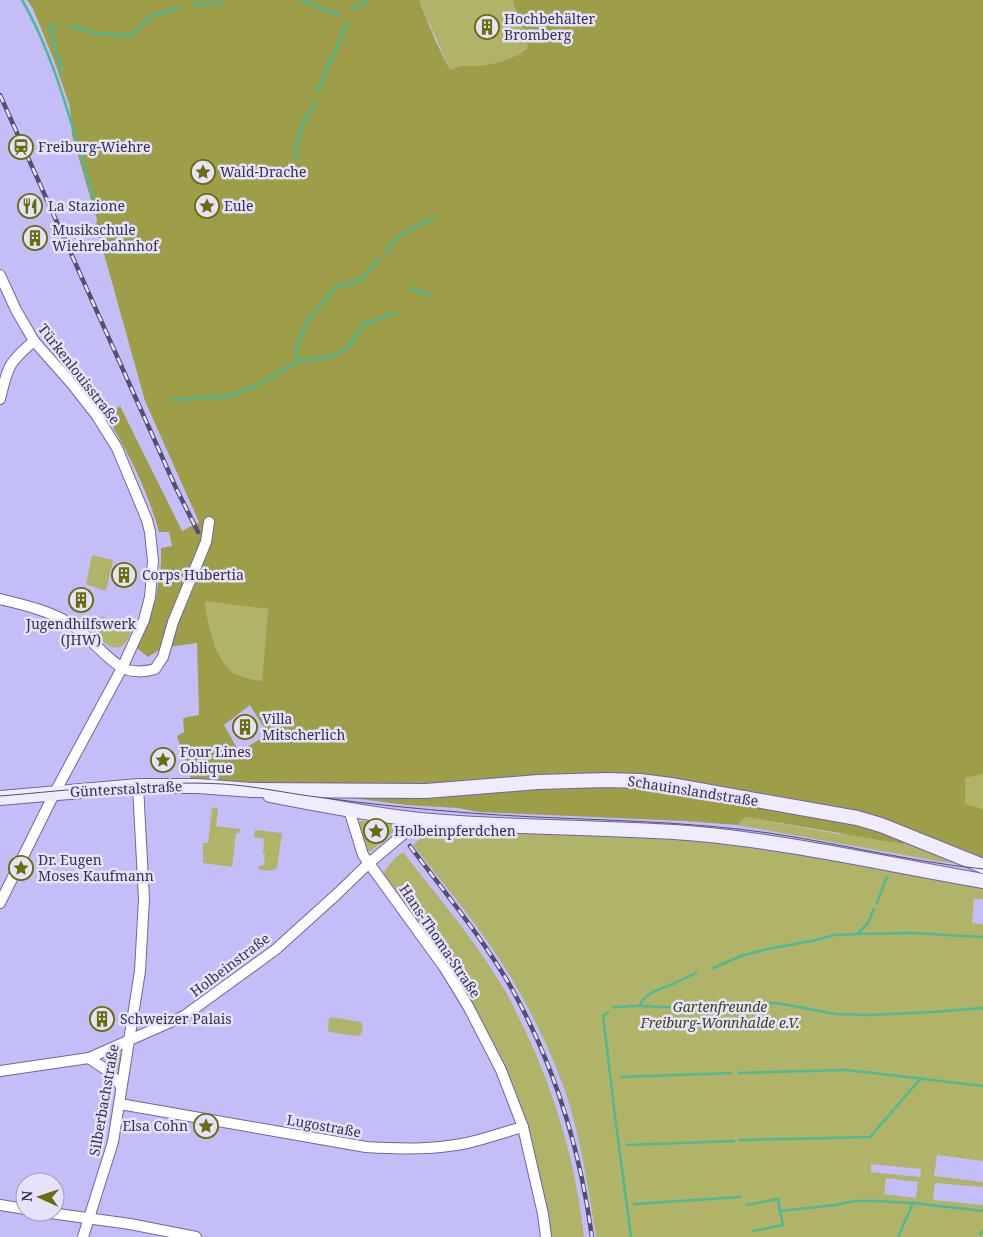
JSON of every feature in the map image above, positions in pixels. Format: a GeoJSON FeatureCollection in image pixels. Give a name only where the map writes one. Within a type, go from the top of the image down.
{"type":"FeatureCollection","features":[{"type":"Feature","properties":{"kind":"main road","name":"Schauinslandstraße"},"geometry":{"type":"LineString","coordinates":[[304,790],[426,791],[579,780],[640,781],[857,818],[881,825],[983,866]]}},
{"type":"Feature","properties":{"kind":"main road","name":"Günterstalstraße"},"geometry":{"type":"LineString","coordinates":[[0,798],[138,786],[304,790]]}},
{"type":"Feature","properties":{"kind":"main road","name":"Günterstalstraße"},"geometry":{"type":"LineString","coordinates":[[252,790],[349,810],[420,820]]}},
{"type":"Feature","properties":{"kind":"main road"},"geometry":{"type":"LineString","coordinates":[[420,820],[661,831],[740,838],[983,881]]}},
{"type":"Feature","properties":{"kind":"main road"},"geometry":{"type":"LineString","coordinates":[[951,876],[959,874],[964,870],[965,859]]}},
{"type":"Feature","properties":{"kind":"street","name":"Türkenlouisstraße"},"geometry":{"type":"LineString","coordinates":[[0,274],[19,316],[34,342],[72,384],[102,423],[117,448],[147,520],[153,561],[150,596],[144,620],[122,668],[54,794],[0,903]]}},
{"type":"Feature","properties":{"kind":"street"},"geometry":{"type":"LineString","coordinates":[[0,399],[10,364],[16,356],[34,342]]}},
{"type":"Feature","properties":{"kind":"street"},"geometry":{"type":"LineString","coordinates":[[0,599],[36,608],[70,624],[122,668],[139,672],[155,669],[163,657],[173,622],[206,542],[209,522]]}},
{"type":"Feature","properties":{"kind":"street","name":"Silberbachstraße"},"geometry":{"type":"LineString","coordinates":[[83,1237],[113,1142],[140,971],[144,899],[138,786]]}},
{"type":"Feature","properties":{"kind":"street"},"geometry":{"type":"LineString","coordinates":[[349,810],[363,855],[368,864]]}},
{"type":"Feature","properties":{"kind":"street","name":"Holbeinstraße"},"geometry":{"type":"LineString","coordinates":[[0,1071],[89,1058],[184,1016],[275,950],[368,864],[420,820]]}},
{"type":"Feature","properties":{"kind":"street","name":"Hans-Thoma-Straße"},"geometry":{"type":"LineString","coordinates":[[368,864],[444,967],[468,1006],[501,1070],[523,1127],[543,1214],[546,1237]]}},
{"type":"Feature","properties":{"kind":"street"},"geometry":{"type":"LineString","coordinates":[[89,1058],[108,1071],[122,1086]]}},
{"type":"Feature","properties":{"kind":"street","name":"Lugostraße"},"geometry":{"type":"LineString","coordinates":[[120,1104],[366,1147],[418,1149],[444,1147],[468,1143],[523,1127]]}},
{"type":"Feature","properties":{"kind":"street"},"geometry":{"type":"LineString","coordinates":[[0,1205],[15,1207]]}},
{"type":"Feature","properties":{"kind":"street"},"geometry":{"type":"LineString","coordinates":[[65,1215],[130,1224],[196,1237]]}},
{"type":"Feature","properties":{"kind":"green space"},"geometry":{"type":"Polygon","coordinates":[[[419,0],[512,0],[525,33],[528,48],[497,63],[461,66],[450,70],[419,0]]]}},
{"type":"Feature","properties":{"kind":"green space"},"geometry":{"type":"Polygon","coordinates":[[[92,555],[113,560],[106,591],[86,584],[92,555]]]}},
{"type":"Feature","properties":{"kind":"green space"},"geometry":{"type":"Polygon","coordinates":[[[205,600],[268,609],[262,681],[250,679],[232,672],[220,658],[212,639],[205,600]]]}},
{"type":"Feature","properties":{"kind":"green space"},"geometry":{"type":"Polygon","coordinates":[[[102,616],[132,630],[122,646],[116,648],[109,645],[101,640],[94,630],[102,616]]]}},
{"type":"Feature","properties":{"kind":"green space"},"geometry":{"type":"Polygon","coordinates":[[[983,774],[983,809],[965,805],[965,778],[983,774]]]}},
{"type":"Feature","properties":{"kind":"green space"},"geometry":{"type":"Polygon","coordinates":[[[212,808],[218,808],[216,826],[240,829],[239,833],[236,833],[232,867],[203,863],[203,843],[208,843],[212,808]]]}},
{"type":"Feature","properties":{"kind":"green space"},"geometry":{"type":"Polygon","coordinates":[[[746,817],[838,834],[910,831],[960,863],[943,862],[737,825],[746,817]]]}},
{"type":"Feature","properties":{"kind":"green space"},"geometry":{"type":"Polygon","coordinates":[[[359,822],[400,826],[371,851],[367,851],[363,844],[359,822]]]}},
{"type":"Feature","properties":{"kind":"green space","name":"Gartenfreunde Freiburg-Wonnhalde e.V."},"geometry":{"type":"Polygon","coordinates":[[[442,829],[699,840],[783,852],[983,887],[983,899],[974,899],[972,923],[983,924],[983,1161],[937,1155],[934,1176],[983,1182],[983,1187],[935,1183],[933,1200],[983,1205],[983,1237],[596,1237],[585,1170],[574,1120],[564,1088],[546,1043],[516,986],[493,949],[413,845],[422,837],[436,837],[441,833],[442,829]],[[871,1164],[871,1172],[920,1177],[921,1169],[871,1164]],[[886,1178],[884,1194],[916,1198],[918,1182],[886,1178]]]}},
{"type":"Feature","properties":{"kind":"green space"},"geometry":{"type":"Polygon","coordinates":[[[255,830],[282,833],[277,868],[270,871],[258,869],[258,866],[264,865],[264,839],[254,837],[255,830]]]}},
{"type":"Feature","properties":{"kind":"green space"},"geometry":{"type":"Polygon","coordinates":[[[403,852],[481,953],[507,994],[525,1030],[546,1080],[563,1131],[576,1183],[584,1237],[549,1237],[503,1067],[386,882],[384,872],[394,859],[403,852]]]}},
{"type":"Feature","properties":{"kind":"green space"},"geometry":{"type":"Polygon","coordinates":[[[332,1017],[361,1022],[363,1026],[361,1035],[329,1032],[329,1019],[332,1017]]]}},
{"type":"Feature","properties":{"kind":"green space"},"geometry":{"type":"Polygon","coordinates":[[[118,1053],[122,1054],[120,1070],[117,1071],[104,1059],[118,1053]]]}},
{"type":"Feature","properties":{"kind":"shaded area"},"geometry":{"type":"Polygon","coordinates":[[[27,0],[419,0],[450,70],[461,66],[497,63],[517,55],[528,48],[525,33],[512,0],[983,0],[983,774],[965,778],[965,804],[983,809],[983,859],[910,831],[903,844],[746,817],[737,825],[479,812],[458,808],[407,805],[305,792],[192,782],[177,736],[184,732],[183,719],[199,715],[197,643],[162,648],[148,657],[137,648],[156,599],[161,548],[172,546],[169,532],[159,532],[137,473],[107,417],[120,406],[182,531],[199,522],[145,401],[96,225],[97,220],[72,135],[70,107],[54,60],[33,9],[27,0]],[[205,601],[213,640],[221,659],[232,672],[250,679],[262,681],[268,609],[205,601]],[[250,705],[224,725],[239,752],[268,734],[250,705]]]}},
{"type":"Feature","properties":{"kind":"waterway"},"geometry":{"type":"LineString","coordinates":[[22,0],[46,49],[56,75],[97,208]]}},
{"type":"Feature","properties":{"kind":"waterway"},"geometry":{"type":"LineString","coordinates":[[301,0],[339,15]]}},
{"type":"Feature","properties":{"kind":"waterway"},"geometry":{"type":"LineString","coordinates":[[352,8],[356,8],[367,0]]}},
{"type":"Feature","properties":{"kind":"waterway"},"geometry":{"type":"LineString","coordinates":[[193,5],[221,3]]}},
{"type":"Feature","properties":{"kind":"waterway"},"geometry":{"type":"LineString","coordinates":[[71,26],[95,33],[131,36],[151,16],[179,8]]}},
{"type":"Feature","properties":{"kind":"waterway"},"geometry":{"type":"LineString","coordinates":[[318,90],[347,23]]}},
{"type":"Feature","properties":{"kind":"waterway"},"geometry":{"type":"LineString","coordinates":[[56,25],[50,27],[62,71]]}},
{"type":"Feature","properties":{"kind":"waterway"},"geometry":{"type":"LineString","coordinates":[[295,159],[300,130],[316,101]]}},
{"type":"Feature","properties":{"kind":"waterway"},"geometry":{"type":"LineString","coordinates":[[387,254],[389,248],[399,236],[435,217]]}},
{"type":"Feature","properties":{"kind":"waterway"},"geometry":{"type":"LineString","coordinates":[[299,361],[295,350],[309,318],[337,286],[360,281],[379,259]]}},
{"type":"Feature","properties":{"kind":"waterway"},"geometry":{"type":"LineString","coordinates":[[410,288],[429,295]]}},
{"type":"Feature","properties":{"kind":"waterway"},"geometry":{"type":"LineString","coordinates":[[171,400],[229,396],[255,386],[299,361],[334,356],[348,347],[363,325],[396,312]]}},
{"type":"Feature","properties":{"kind":"waterway"},"geometry":{"type":"LineString","coordinates":[[877,903],[887,877]]}},
{"type":"Feature","properties":{"kind":"waterway"},"geometry":{"type":"LineString","coordinates":[[713,968],[741,956],[768,949],[834,935],[857,934],[868,923],[874,909]]}},
{"type":"Feature","properties":{"kind":"waterway"},"geometry":{"type":"LineString","coordinates":[[857,934],[911,933],[983,937]]}},
{"type":"Feature","properties":{"kind":"waterway"},"geometry":{"type":"LineString","coordinates":[[614,1007],[639,1006],[646,997],[655,991],[696,973]]}},
{"type":"Feature","properties":{"kind":"waterway"},"geometry":{"type":"LineString","coordinates":[[735,1005],[777,1003],[835,1014],[868,1015],[983,1008]]}},
{"type":"Feature","properties":{"kind":"waterway"},"geometry":{"type":"LineString","coordinates":[[640,1006],[688,1008],[730,1005]]}},
{"type":"Feature","properties":{"kind":"waterway"},"geometry":{"type":"LineString","coordinates":[[608,1012],[603,1016],[613,1098]]}},
{"type":"Feature","properties":{"kind":"waterway"},"geometry":{"type":"LineString","coordinates":[[739,1073],[847,1070],[983,1086]]}},
{"type":"Feature","properties":{"kind":"waterway"},"geometry":{"type":"LineString","coordinates":[[621,1077],[731,1073]]}},
{"type":"Feature","properties":{"kind":"waterway"},"geometry":{"type":"LineString","coordinates":[[740,1140],[870,1137],[921,1078]]}},
{"type":"Feature","properties":{"kind":"waterway"},"geometry":{"type":"LineString","coordinates":[[613,1101],[631,1237]]}},
{"type":"Feature","properties":{"kind":"waterway"},"geometry":{"type":"LineString","coordinates":[[627,1145],[734,1141]]}},
{"type":"Feature","properties":{"kind":"waterway"},"geometry":{"type":"LineString","coordinates":[[634,1204],[740,1197]]}},
{"type":"Feature","properties":{"kind":"waterway"},"geometry":{"type":"LineString","coordinates":[[747,1205],[778,1199],[780,1211]]}},
{"type":"Feature","properties":{"kind":"waterway"},"geometry":{"type":"LineString","coordinates":[[753,1231],[783,1225],[780,1211],[855,1201],[913,1203],[983,1211]]}},
{"type":"Feature","properties":{"kind":"waterway"},"geometry":{"type":"LineString","coordinates":[[898,1237],[913,1203]]}},
{"type":"Feature","properties":{"kind":"waterway"},"geometry":{"type":"LineString","coordinates":[[980,1234],[983,1231]]}},
{"type":"Feature","properties":{"kind":"tram line"},"geometry":{"type":"LineString","coordinates":[[0,796],[139,784],[223,784],[336,800],[432,810],[671,823],[738,829],[799,838],[922,861],[983,869]]}},
{"type":"Feature","properties":{"kind":"railway"},"geometry":{"type":"LineString","coordinates":[[0,95],[176,488],[198,532]]}},
{"type":"Feature","properties":{"kind":"railway"},"geometry":{"type":"LineString","coordinates":[[410,846],[501,970],[541,1048],[564,1109],[573,1140],[592,1237]]}},
{"type":"Feature","properties":{"kind":"place","name":"Hochbehälter Bromberg"},"geometry":{"type":"Point","coordinates":[487,27]}},
{"type":"Feature","properties":{"kind":"place","name":"Freiburg-Wiehre"},"geometry":{"type":"Point","coordinates":[21,147]}},
{"type":"Feature","properties":{"kind":"place","name":"Wald-Drache"},"geometry":{"type":"Point","coordinates":[203,172]}},
{"type":"Feature","properties":{"kind":"place","name":"La Stazione"},"geometry":{"type":"Point","coordinates":[30,206]}},
{"type":"Feature","properties":{"kind":"place","name":"Eule"},"geometry":{"type":"Point","coordinates":[207,206]}},
{"type":"Feature","properties":{"kind":"place","name":"Musikschule Wiehrebahnhof"},"geometry":{"type":"Point","coordinates":[35,238]}},
{"type":"Feature","properties":{"kind":"place","name":"Corps Hubertia"},"geometry":{"type":"Point","coordinates":[124,575]}},
{"type":"Feature","properties":{"kind":"place","name":"Jugendhilfswerk (JHW)"},"geometry":{"type":"Point","coordinates":[81,600]}},
{"type":"Feature","properties":{"kind":"place","name":"Villa Mitscherlich"},"geometry":{"type":"Point","coordinates":[245,727]}},
{"type":"Feature","properties":{"kind":"place","name":"Four Lines Oblique"},"geometry":{"type":"Point","coordinates":[163,760]}},
{"type":"Feature","properties":{"kind":"place","name":"Holbeinpferdchen"},"geometry":{"type":"Point","coordinates":[376,831]}},
{"type":"Feature","properties":{"kind":"place","name":"Dr. Eugen Moses Kaufmann"},"geometry":{"type":"Point","coordinates":[21,868]}},
{"type":"Feature","properties":{"kind":"place","name":"Schweizer Palais"},"geometry":{"type":"Point","coordinates":[102,1019]}},
{"type":"Feature","properties":{"kind":"place","name":"Elsa Cohn"},"geometry":{"type":"Point","coordinates":[206,1126]}}]}
